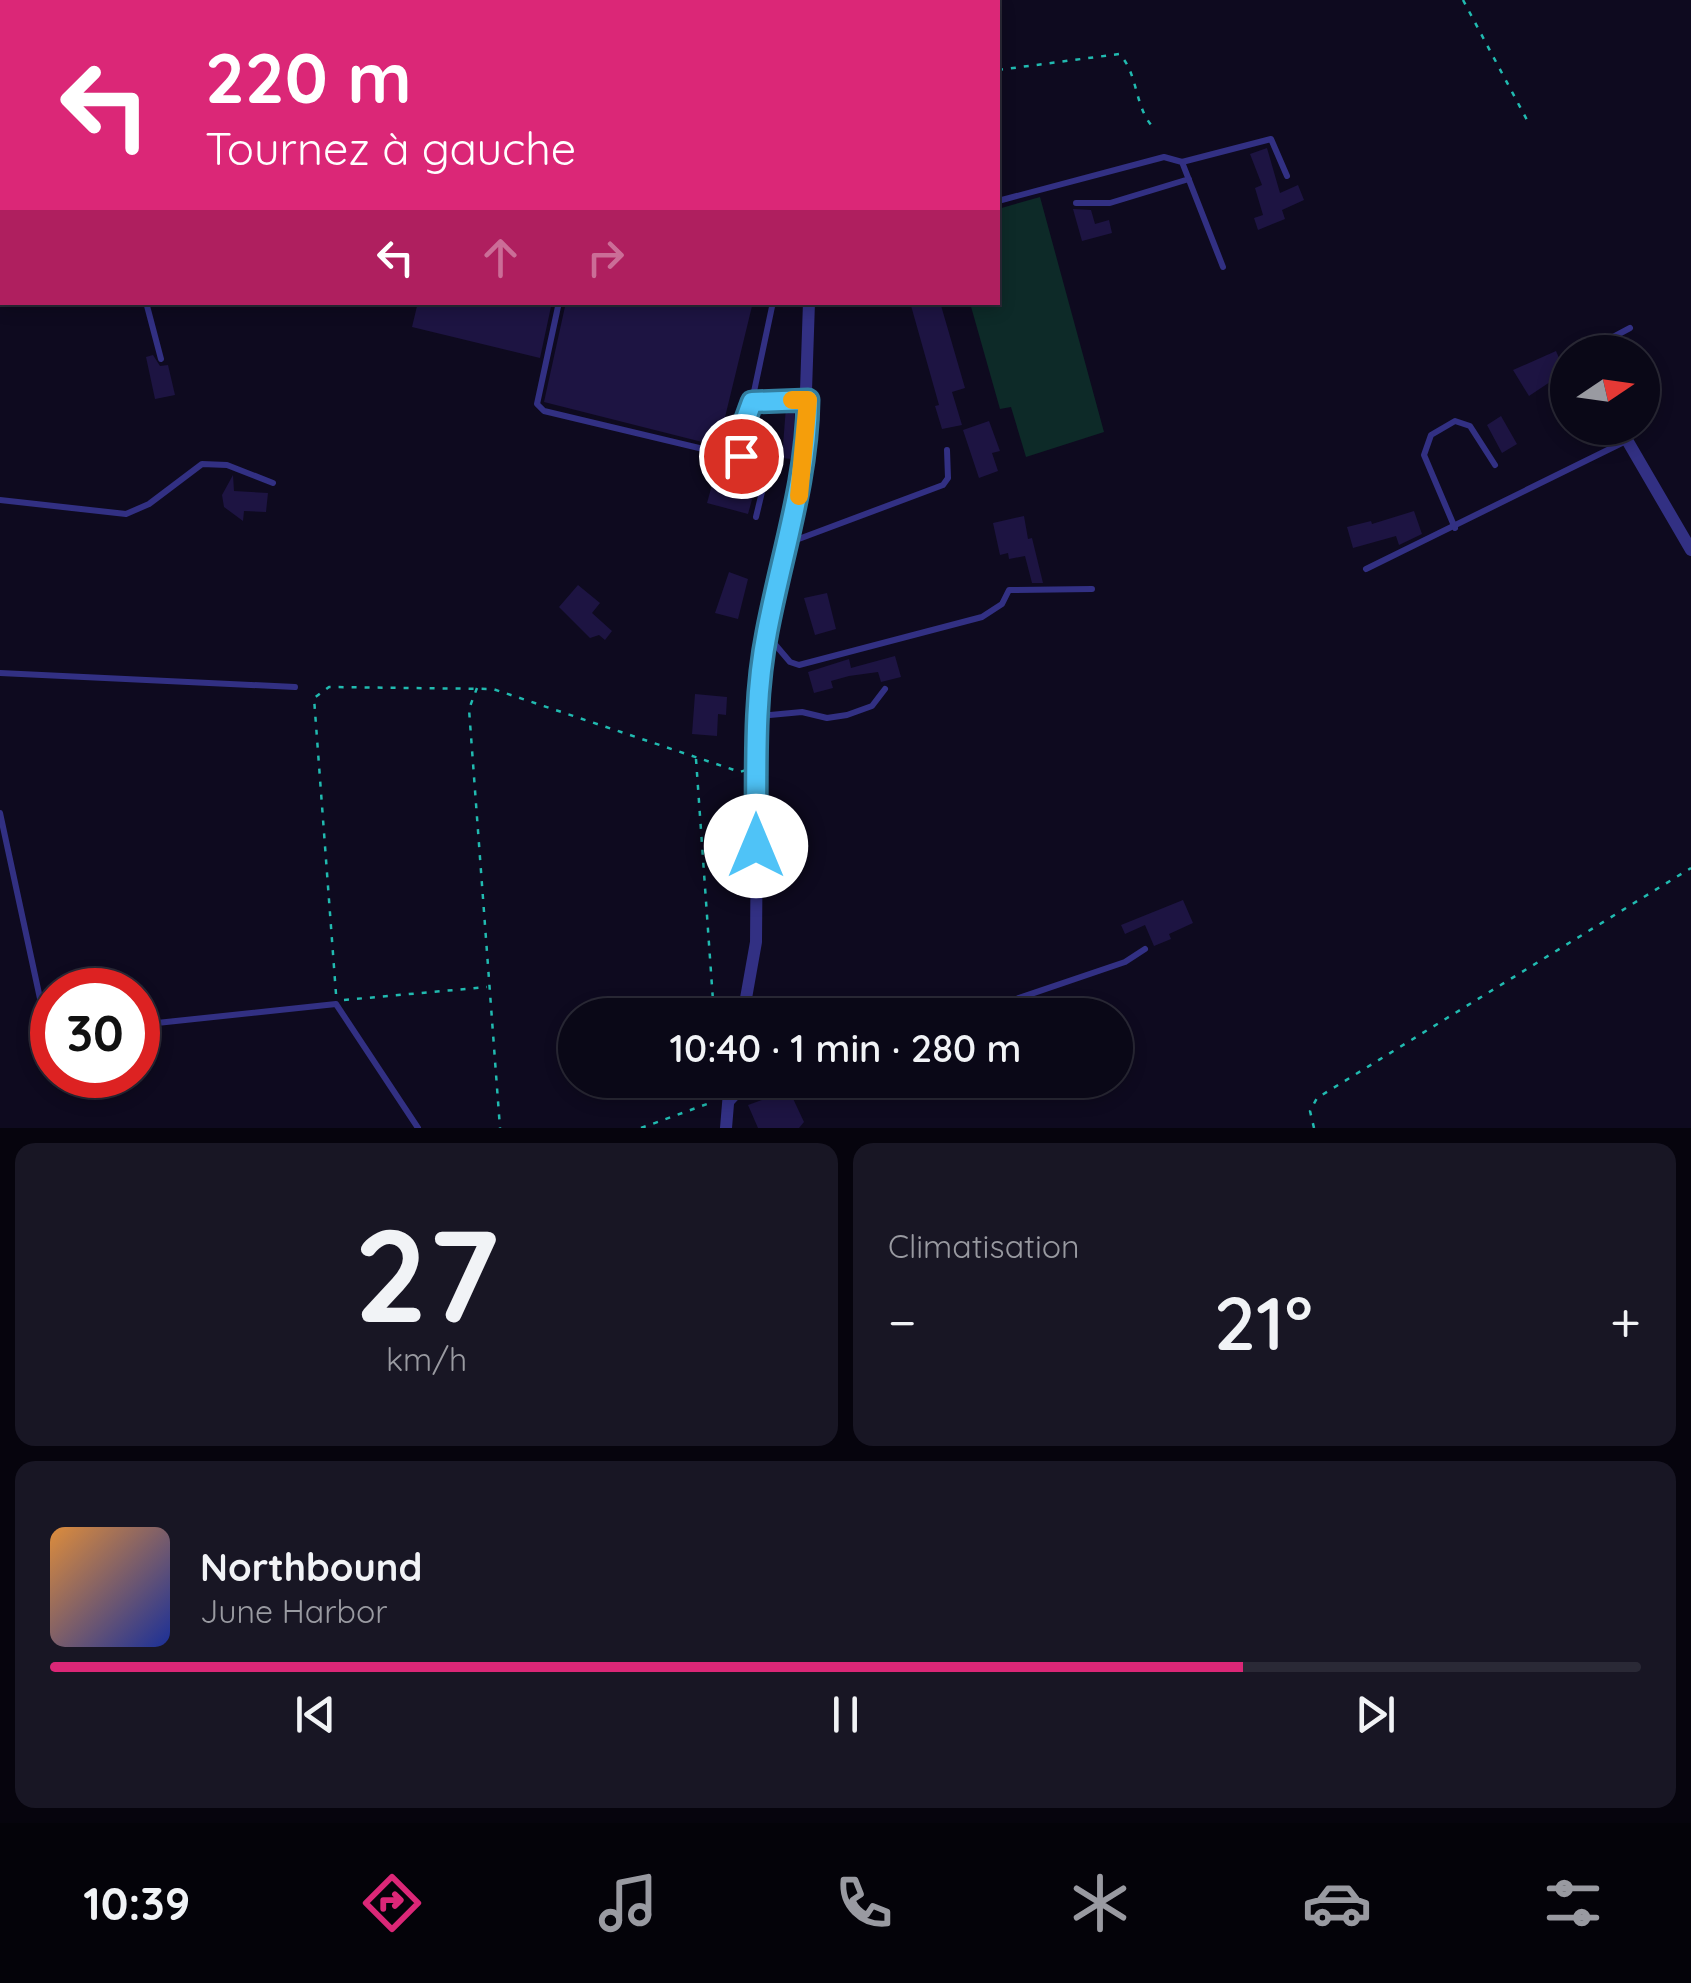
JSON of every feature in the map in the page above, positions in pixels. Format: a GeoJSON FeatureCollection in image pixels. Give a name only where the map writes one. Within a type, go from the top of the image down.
{"type":"FeatureCollection","features":[{"type":"Feature","properties":{"kind":"street"},"geometry":{"type":"LineString","coordinates":[[746,998],[756,942],[758,716],[766,634],[803,479],[809,305]]}},
{"type":"Feature","properties":{"kind":"street"},"geometry":{"type":"LineString","coordinates":[[1630,445],[1691,550]]}},
{"type":"Feature","properties":{"kind":"street"},"geometry":{"type":"LineString","coordinates":[[726,1128],[727,1098]]}},
{"type":"Feature","properties":{"kind":"lane"},"geometry":{"type":"LineString","coordinates":[[1000,200],[1164,157],[1182,162],[1271,140],[1287,176]]}},
{"type":"Feature","properties":{"kind":"lane"},"geometry":{"type":"LineString","coordinates":[[1182,162],[1223,267]]}},
{"type":"Feature","properties":{"kind":"lane"},"geometry":{"type":"LineString","coordinates":[[1076,203],[1110,204],[1190,179]]}},
{"type":"Feature","properties":{"kind":"lane"},"geometry":{"type":"LineString","coordinates":[[147,305],[161,359]]}},
{"type":"Feature","properties":{"kind":"lane"},"geometry":{"type":"LineString","coordinates":[[558,305],[540,384],[538,404],[544,410],[720,452],[740,449]]}},
{"type":"Feature","properties":{"kind":"lane"},"geometry":{"type":"LineString","coordinates":[[756,517],[767,471],[741,456],[740,435],[752,402],[772,305]]}},
{"type":"Feature","properties":{"kind":"lane"},"geometry":{"type":"LineString","coordinates":[[1617,335],[1630,328]]}},
{"type":"Feature","properties":{"kind":"lane"},"geometry":{"type":"LineString","coordinates":[[752,402],[808,400]]}},
{"type":"Feature","properties":{"kind":"lane"},"geometry":{"type":"LineString","coordinates":[[1455,528],[1424,455],[1430,435],[1455,421],[1470,426],[1495,465]]}},
{"type":"Feature","properties":{"kind":"lane"},"geometry":{"type":"LineString","coordinates":[[1366,569],[1455,528],[1604,445]]}},
{"type":"Feature","properties":{"kind":"lane"},"geometry":{"type":"LineString","coordinates":[[788,543],[943,486],[948,478],[947,450]]}},
{"type":"Feature","properties":{"kind":"lane"},"geometry":{"type":"LineString","coordinates":[[0,500],[126,514],[149,504],[202,464],[227,466],[273,483]]}},
{"type":"Feature","properties":{"kind":"lane"},"geometry":{"type":"LineString","coordinates":[[766,634],[790,662],[799,665],[982,617],[1002,604],[1009,590],[1092,588]]}},
{"type":"Feature","properties":{"kind":"lane"},"geometry":{"type":"LineString","coordinates":[[0,673],[295,687]]}},
{"type":"Feature","properties":{"kind":"lane"},"geometry":{"type":"LineString","coordinates":[[758,716],[776,718],[802,712],[827,718],[848,715],[872,706],[885,689]]}},
{"type":"Feature","properties":{"kind":"lane"},"geometry":{"type":"LineString","coordinates":[[0,812],[33,968]]}},
{"type":"Feature","properties":{"kind":"lane"},"geometry":{"type":"LineString","coordinates":[[1019,998],[1125,962],[1145,950]]}},
{"type":"Feature","properties":{"kind":"lane"},"geometry":{"type":"LineString","coordinates":[[160,1023],[336,1004],[418,1128]]}},
{"type":"Feature","properties":{"kind":"lane"},"geometry":{"type":"LineString","coordinates":[[725,1108],[735,1098]]}},
{"type":"Feature","properties":{"kind":"path"},"geometry":{"type":"LineString","coordinates":[[1462,0],[1527,120]]}},
{"type":"Feature","properties":{"kind":"path"},"geometry":{"type":"LineString","coordinates":[[1000,70],[1119,54],[1128,62],[1140,112],[1152,126]]}},
{"type":"Feature","properties":{"kind":"path"},"geometry":{"type":"LineString","coordinates":[[488,987],[336,1004],[314,698],[329,687],[477,688],[740,772],[757,766]]}},
{"type":"Feature","properties":{"kind":"path"},"geometry":{"type":"LineString","coordinates":[[477,688],[469,710],[500,1128]]}},
{"type":"Feature","properties":{"kind":"path"},"geometry":{"type":"LineString","coordinates":[[696,758],[713,998]]}},
{"type":"Feature","properties":{"kind":"path"},"geometry":{"type":"LineString","coordinates":[[1314,1128],[1310,1112],[1317,1098],[1691,868]]}},
{"type":"Feature","properties":{"kind":"path"},"geometry":{"type":"LineString","coordinates":[[641,1128],[707,1104],[708,1098]]}},
{"type":"Feature","properties":{"kind":"green space"},"geometry":{"type":"Polygon","coordinates":[[[1040,197],[1104,432],[1026,457],[1011,407],[1000,409],[971,305],[1000,305],[1000,208],[1040,197]]]}},
{"type":"Feature","properties":{"kind":"building"},"geometry":{"type":"Polygon","coordinates":[[[1267,148],[1280,193],[1298,185],[1304,200],[1282,210],[1285,219],[1258,230],[1254,218],[1263,215],[1255,188],[1262,185],[1250,154],[1267,148]]]}},
{"type":"Feature","properties":{"kind":"building"},"geometry":{"type":"Polygon","coordinates":[[[1073,209],[1091,210],[1095,224],[1109,220],[1112,233],[1082,241],[1073,209]]]}},
{"type":"Feature","properties":{"kind":"building"},"geometry":{"type":"Polygon","coordinates":[[[417,305],[551,305],[540,358],[412,327],[417,305]]]}},
{"type":"Feature","properties":{"kind":"building"},"geometry":{"type":"Polygon","coordinates":[[[565,305],[752,305],[718,446],[544,402],[565,305]]]}},
{"type":"Feature","properties":{"kind":"building"},"geometry":{"type":"Polygon","coordinates":[[[911,305],[941,305],[965,388],[952,392],[962,425],[942,429],[935,406],[939,405],[911,305]]]}},
{"type":"Feature","properties":{"kind":"building"},"geometry":{"type":"Polygon","coordinates":[[[1550,354],[1550,382],[1529,396],[1513,370],[1550,354]]]}},
{"type":"Feature","properties":{"kind":"building"},"geometry":{"type":"Polygon","coordinates":[[[153,355],[160,366],[168,365],[175,395],[155,399],[146,357],[153,355]]]}},
{"type":"Feature","properties":{"kind":"building"},"geometry":{"type":"Polygon","coordinates":[[[786,407],[795,407],[792,459],[782,458],[786,407]]]}},
{"type":"Feature","properties":{"kind":"building"},"geometry":{"type":"Polygon","coordinates":[[[1501,416],[1517,444],[1502,453],[1487,425],[1501,416]]]}},
{"type":"Feature","properties":{"kind":"building"},"geometry":{"type":"Polygon","coordinates":[[[989,421],[1000,451],[992,453],[998,471],[979,478],[963,430],[989,421]]]}},
{"type":"Feature","properties":{"kind":"building"},"geometry":{"type":"Polygon","coordinates":[[[717,467],[758,478],[748,514],[707,503],[717,467]]]}},
{"type":"Feature","properties":{"kind":"building"},"geometry":{"type":"Polygon","coordinates":[[[233,475],[234,491],[268,493],[266,512],[244,511],[243,521],[224,507],[222,495],[233,475]]]}},
{"type":"Feature","properties":{"kind":"building"},"geometry":{"type":"Polygon","coordinates":[[[1414,511],[1422,534],[1399,545],[1396,536],[1353,548],[1347,527],[1414,511]]]}},
{"type":"Feature","properties":{"kind":"building"},"geometry":{"type":"Polygon","coordinates":[[[1024,516],[1043,583],[1032,583],[1025,556],[1009,559],[1008,553],[1000,555],[993,523],[1024,516]]]}},
{"type":"Feature","properties":{"kind":"building"},"geometry":{"type":"Polygon","coordinates":[[[729,572],[748,579],[738,619],[715,613],[729,572]]]}},
{"type":"Feature","properties":{"kind":"building"},"geometry":{"type":"Polygon","coordinates":[[[578,585],[600,603],[592,613],[612,631],[605,640],[599,635],[590,638],[559,607],[578,585]]]}},
{"type":"Feature","properties":{"kind":"building"},"geometry":{"type":"Polygon","coordinates":[[[827,593],[836,629],[815,635],[804,598],[827,593]]]}},
{"type":"Feature","properties":{"kind":"building"},"geometry":{"type":"Polygon","coordinates":[[[895,656],[901,677],[881,682],[878,672],[849,676],[831,681],[833,688],[814,693],[808,672],[849,659],[851,668],[895,656]]]}},
{"type":"Feature","properties":{"kind":"building"},"geometry":{"type":"Polygon","coordinates":[[[695,694],[727,697],[726,715],[718,714],[717,736],[692,734],[695,694]]]}},
{"type":"Feature","properties":{"kind":"building"},"geometry":{"type":"Polygon","coordinates":[[[1183,900],[1193,923],[1169,934],[1171,939],[1154,946],[1145,925],[1125,934],[1121,925],[1183,900]]]}},
{"type":"Feature","properties":{"kind":"building"},"geometry":{"type":"Polygon","coordinates":[[[767,1098],[793,1098],[804,1122],[799,1128],[758,1128],[748,1105],[767,1098]]]}},
{"type":"Feature","properties":{"kind":"slow traffic"},"geometry":{"type":"LineString","coordinates":[[792,400],[808,400],[799,496]]}},
{"type":"Feature","properties":{"kind":"route"},"geometry":{"type":"LineString","coordinates":[[741,456],[740,435],[752,402],[808,400],[803,479],[766,634],[758,702],[756,846]]}}]}
